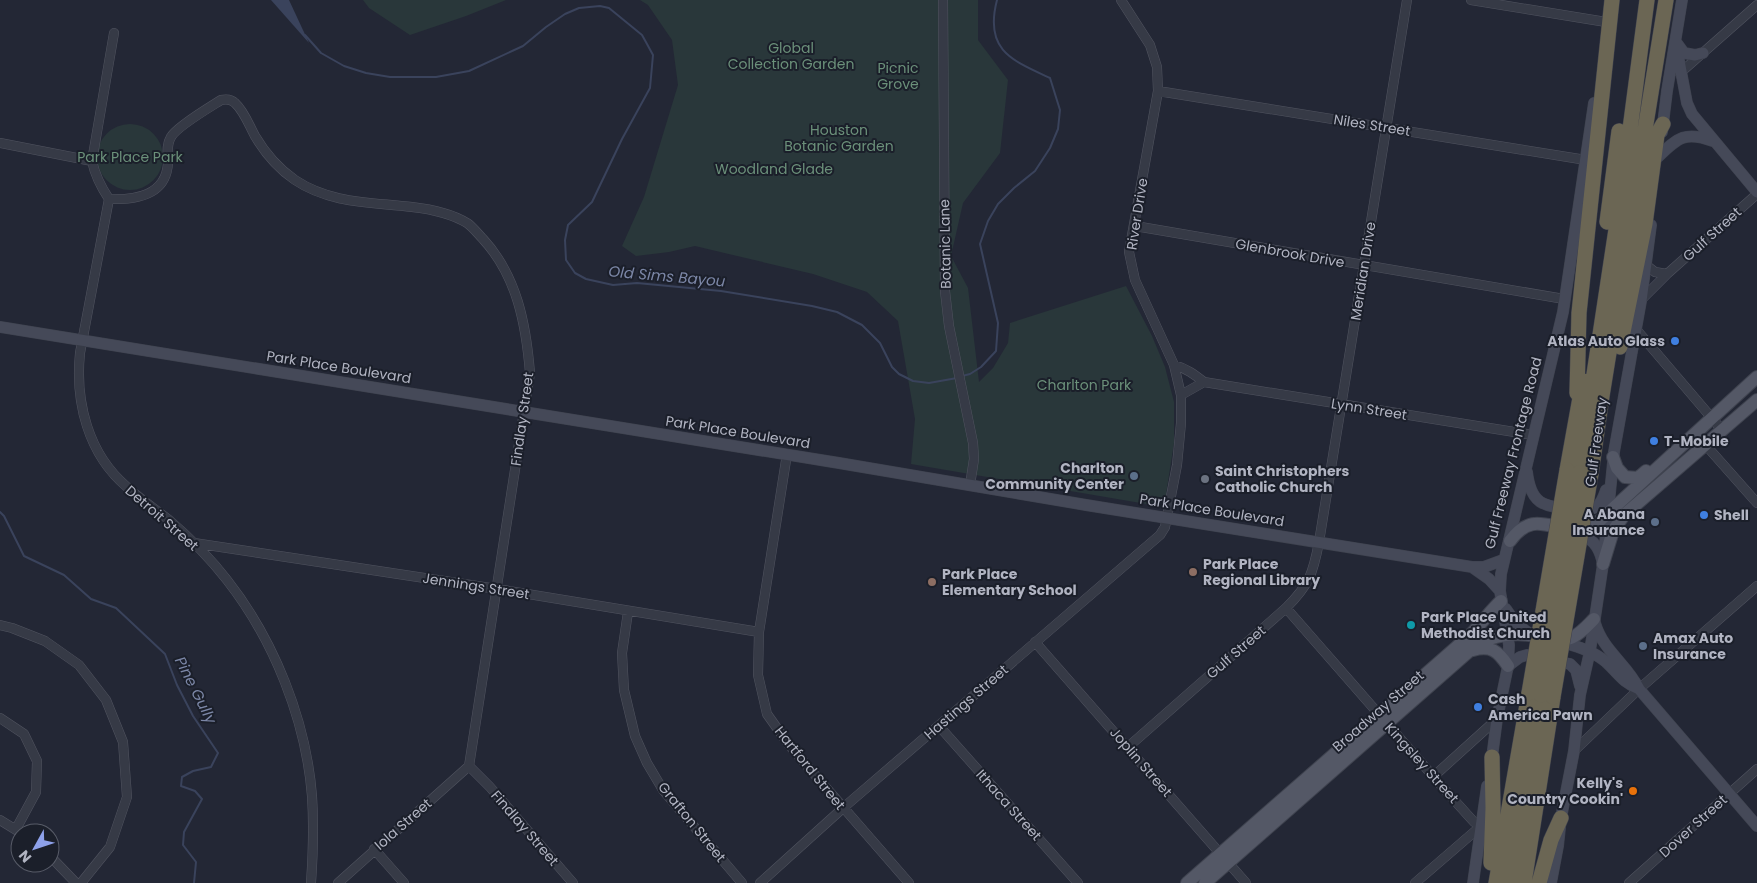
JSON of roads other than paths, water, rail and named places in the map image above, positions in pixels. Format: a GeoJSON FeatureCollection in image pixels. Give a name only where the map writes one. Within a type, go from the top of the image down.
{"type":"FeatureCollection","features":[{"type":"Feature","properties":{"kind":"highway"},"geometry":{"type":"LineString","coordinates":[[1578,409],[1578,331],[1611,0]]}},
{"type":"Feature","properties":{"kind":"highway","name":"Gulf Freeway"},"geometry":{"type":"LineString","coordinates":[[1579,472],[1578,409],[1592,337],[1637,0]]}},
{"type":"Feature","properties":{"kind":"highway","name":"Gulf Freeway"},"geometry":{"type":"LineString","coordinates":[[1510,883],[1579,472],[1622,190],[1647,0]]}},
{"type":"Feature","properties":{"kind":"highway","name":"Gulf Freeway"},"geometry":{"type":"LineString","coordinates":[[1579,472],[1602,396],[1666,0]]}},
{"type":"Feature","properties":{"kind":"highway"},"geometry":{"type":"LineString","coordinates":[[1602,396],[1617,362],[1645,224],[1657,135],[1663,124]]}},
{"type":"Feature","properties":{"kind":"highway","name":"Gulf Freeway"},"geometry":{"type":"LineString","coordinates":[[1496,883],[1541,695]]}},
{"type":"Feature","properties":{"kind":"highway","name":"Gulf Freeway"},"geometry":{"type":"LineString","coordinates":[[1524,883],[1541,695]]}},
{"type":"Feature","properties":{"kind":"highway"},"geometry":{"type":"LineString","coordinates":[[1489,883],[1493,808],[1492,757]]}},
{"type":"Feature","properties":{"kind":"highway"},"geometry":{"type":"LineString","coordinates":[[1540,883],[1551,840],[1560,818]]}},
{"type":"Feature","properties":{"kind":"main road","name":"Gulf Freeway Frontage Road"},"geometry":{"type":"LineString","coordinates":[[1472,883],[1497,719],[1508,666],[1510,645],[1501,596],[1503,560],[1510,541],[1562,312],[1606,22],[1611,0]]}},
{"type":"Feature","properties":{"kind":"main road"},"geometry":{"type":"LineString","coordinates":[[1551,883],[1558,846],[1560,818],[1574,752],[1580,695],[1590,651],[1603,564],[1613,457],[1641,301],[1658,157],[1682,0]]}},
{"type":"Feature","properties":{"kind":"main road"},"geometry":{"type":"LineString","coordinates":[[1675,41],[1684,53],[1695,55],[1703,53]]}},
{"type":"Feature","properties":{"kind":"main road"},"geometry":{"type":"LineString","coordinates":[[1675,41],[1680,73],[1687,103],[1692,114],[1757,193]]}},
{"type":"Feature","properties":{"kind":"main road"},"geometry":{"type":"LineString","coordinates":[[1658,157],[1684,137],[1700,136],[1714,142]]}},
{"type":"Feature","properties":{"kind":"main road","name":"Park Place Boulevard"},"geometry":{"type":"LineString","coordinates":[[0,327],[787,454],[1472,568],[1484,567],[1503,560]]}},
{"type":"Feature","properties":{"kind":"main road"},"geometry":{"type":"LineString","coordinates":[[1576,530],[1596,524],[1757,376]]}},
{"type":"Feature","properties":{"kind":"main road"},"geometry":{"type":"LineString","coordinates":[[1603,564],[1613,530],[1624,515],[1757,400]]}},
{"type":"Feature","properties":{"kind":"main road"},"geometry":{"type":"LineString","coordinates":[[1613,457],[1616,468],[1628,478],[1638,478],[1647,470],[1656,469]]}},
{"type":"Feature","properties":{"kind":"main road"},"geometry":{"type":"LineString","coordinates":[[1526,465],[1531,492],[1536,499],[1551,507],[1586,510],[1595,508],[1610,484]]}},
{"type":"Feature","properties":{"kind":"main road"},"geometry":{"type":"LineString","coordinates":[[1510,541],[1515,534],[1523,529],[1543,523],[1576,530],[1592,540],[1599,549],[1603,564]]}},
{"type":"Feature","properties":{"kind":"main road","name":"Park Place Boulevard"},"geometry":{"type":"LineString","coordinates":[[1472,568],[1489,578],[1501,596]]}},
{"type":"Feature","properties":{"kind":"main road"},"geometry":{"type":"LineString","coordinates":[[1501,596],[1513,620],[1532,635]]}},
{"type":"Feature","properties":{"kind":"main road","name":"Broadway Street"},"geometry":{"type":"LineString","coordinates":[[1383,719],[1473,632],[1501,596]]}},
{"type":"Feature","properties":{"kind":"main road"},"geometry":{"type":"LineString","coordinates":[[1559,641],[1579,634],[1594,620]]}},
{"type":"Feature","properties":{"kind":"main road"},"geometry":{"type":"LineString","coordinates":[[1594,620],[1599,637],[1634,678],[1639,689],[1757,826]]}},
{"type":"Feature","properties":{"kind":"main road","name":"Broadway Street"},"geometry":{"type":"LineString","coordinates":[[1187,883],[1224,858],[1383,719],[1464,654],[1482,642],[1498,636],[1532,635],[1559,641]]}},
{"type":"Feature","properties":{"kind":"main road"},"geometry":{"type":"LineString","coordinates":[[1559,641],[1590,651],[1605,662],[1627,684],[1639,689]]}},
{"type":"Feature","properties":{"kind":"main road"},"geometry":{"type":"LineString","coordinates":[[1464,654],[1474,649],[1487,648],[1499,652],[1508,666],[1526,655],[1570,664],[1576,670],[1579,679],[1580,695]]}},
{"type":"Feature","properties":{"kind":"main road","name":"Broadway Street"},"geometry":{"type":"LineString","coordinates":[[1205,883],[1224,858]]}},
{"type":"Feature","properties":{"kind":"street","name":"Botanic Lane"},"geometry":{"type":"LineString","coordinates":[[943,0],[946,291],[949,326],[974,459],[970,485]]}},
{"type":"Feature","properties":{"kind":"street","name":"River Drive"},"geometry":{"type":"LineString","coordinates":[[1121,0],[1150,45],[1157,67],[1158,91],[1129,252],[1135,280],[1174,366],[1181,395],[1181,423],[1177,465],[1167,518]]}},
{"type":"Feature","properties":{"kind":"street","name":"Meridian Drive"},"geometry":{"type":"LineString","coordinates":[[1319,542],[1407,0]]}},
{"type":"Feature","properties":{"kind":"street"},"geometry":{"type":"LineString","coordinates":[[1471,0],[1606,22]]}},
{"type":"Feature","properties":{"kind":"street"},"geometry":{"type":"LineString","coordinates":[[1680,73],[1757,5]]}},
{"type":"Feature","properties":{"kind":"street"},"geometry":{"type":"LineString","coordinates":[[109,199],[100,185],[92,161],[114,33]]}},
{"type":"Feature","properties":{"kind":"street","name":"Niles Street"},"geometry":{"type":"LineString","coordinates":[[1158,91],[1586,160]]}},
{"type":"Feature","properties":{"kind":"street","name":"Findlay Street"},"geometry":{"type":"LineString","coordinates":[[109,199],[141,197],[157,188],[162,182],[168,165],[167,151],[172,135],[221,100],[228,99],[234,103],[268,156],[281,169],[301,184],[333,198],[349,202],[414,207],[444,214],[467,224],[494,252],[510,279],[523,317],[530,373],[469,766],[490,787],[573,883]]}},
{"type":"Feature","properties":{"kind":"street"},"geometry":{"type":"LineString","coordinates":[[0,143],[92,161]]}},
{"type":"Feature","properties":{"kind":"street","name":"Gulf Street"},"geometry":{"type":"LineString","coordinates":[[1641,301],[1667,274],[1757,193]]}},
{"type":"Feature","properties":{"kind":"street","name":"Detroit Street"},"geometry":{"type":"LineString","coordinates":[[109,199],[78,370],[83,417],[90,437],[115,476],[194,543],[226,580],[258,627],[288,692],[303,740],[312,795],[314,835],[311,883]]}},
{"type":"Feature","properties":{"kind":"street","name":"Glenbrook Drive"},"geometry":{"type":"LineString","coordinates":[[1135,226],[1564,299]]}},
{"type":"Feature","properties":{"kind":"street"},"geometry":{"type":"LineString","coordinates":[[1646,265],[1655,272],[1667,274]]}},
{"type":"Feature","properties":{"kind":"street"},"geometry":{"type":"LineString","coordinates":[[1635,328],[1722,430]]}},
{"type":"Feature","properties":{"kind":"street"},"geometry":{"type":"LineString","coordinates":[[1631,352],[1641,346],[1652,348]]}},
{"type":"Feature","properties":{"kind":"street","name":"Lynn Street"},"geometry":{"type":"LineString","coordinates":[[1174,366],[1182,367],[1204,382],[1533,435]]}},
{"type":"Feature","properties":{"kind":"street"},"geometry":{"type":"LineString","coordinates":[[1181,395],[1204,382]]}},
{"type":"Feature","properties":{"kind":"street"},"geometry":{"type":"LineString","coordinates":[[1696,433],[1757,503]]}},
{"type":"Feature","properties":{"kind":"street","name":"Hartford Street"},"geometry":{"type":"LineString","coordinates":[[787,454],[759,632],[758,675],[767,714],[789,745],[909,883]]}},
{"type":"Feature","properties":{"kind":"street","name":"Hastings Street"},"geometry":{"type":"LineString","coordinates":[[760,883],[1160,535],[1165,527],[1167,518]]}},
{"type":"Feature","properties":{"kind":"street","name":"Gulf Street"},"geometry":{"type":"LineString","coordinates":[[1128,747],[1286,608],[1311,577],[1319,542]]}},
{"type":"Feature","properties":{"kind":"street","name":"Jennings Street"},"geometry":{"type":"LineString","coordinates":[[194,543],[497,589],[759,632]]}},
{"type":"Feature","properties":{"kind":"street"},"geometry":{"type":"LineString","coordinates":[[1574,752],[1639,689],[1757,586]]}},
{"type":"Feature","properties":{"kind":"street","name":"Kingsley Street"},"geometry":{"type":"LineString","coordinates":[[1286,608],[1474,822],[1481,826]]}},
{"type":"Feature","properties":{"kind":"street","name":"Grafton Street"},"geometry":{"type":"LineString","coordinates":[[628,612],[622,652],[624,690],[635,736],[647,763],[663,790],[742,883]]}},
{"type":"Feature","properties":{"kind":"street"},"geometry":{"type":"LineString","coordinates":[[0,625],[45,641],[79,665],[106,700],[123,742],[127,797],[110,847],[81,883]]}},
{"type":"Feature","properties":{"kind":"street","name":"Joplin Street"},"geometry":{"type":"LineString","coordinates":[[1035,642],[1246,883]]}},
{"type":"Feature","properties":{"kind":"street"},"geometry":{"type":"LineString","coordinates":[[0,718],[24,734],[37,761],[36,792],[22,823]]}},
{"type":"Feature","properties":{"kind":"street"},"geometry":{"type":"LineString","coordinates":[[1434,776],[1497,719]]}},
{"type":"Feature","properties":{"kind":"street","name":"Ithaca Street"},"geometry":{"type":"LineString","coordinates":[[939,726],[1078,883]]}},
{"type":"Feature","properties":{"kind":"street","name":"Iola Street"},"geometry":{"type":"LineString","coordinates":[[338,883],[469,766]]}},
{"type":"Feature","properties":{"kind":"street","name":"Dover Street"},"geometry":{"type":"LineString","coordinates":[[1629,883],[1757,769]]}},
{"type":"Feature","properties":{"kind":"street"},"geometry":{"type":"LineString","coordinates":[[1415,883],[1481,826]]}},
{"type":"Feature","properties":{"kind":"street"},"geometry":{"type":"LineString","coordinates":[[1458,847],[1470,844],[1478,846]]}},
{"type":"Feature","properties":{"kind":"street"},"geometry":{"type":"LineString","coordinates":[[374,849],[404,883]]}},
{"type":"Feature","properties":{"kind":"street"},"geometry":{"type":"LineString","coordinates":[[60,866],[76,883]]}},
{"type":"Feature","properties":{"kind":"water"},"geometry":{"type":"Polygon","coordinates":[[[271,0],[289,0],[309,43],[271,0]]]}},
{"type":"Feature","properties":{"kind":"waterway","name":"Old Sims Bayou"},"geometry":{"type":"LineString","coordinates":[[962,376],[970,374],[981,367],[996,351],[998,323],[980,244],[988,221],[998,204],[1035,171],[1050,148],[1058,129],[1060,110],[1050,78],[1013,59],[998,42],[994,31],[997,0]]}},
{"type":"Feature","properties":{"kind":"waterway","name":"Old Sims Bayou"},"geometry":{"type":"LineString","coordinates":[[305,35],[321,53],[344,66],[366,73],[390,77],[436,77],[469,71],[523,46],[565,14],[579,8],[600,6],[609,8],[642,35],[653,55],[650,88],[622,139],[592,202],[568,225],[565,240],[566,260],[575,273],[586,279],[613,285],[637,283],[721,291],[837,312],[862,325],[880,343],[892,367],[899,374],[913,381],[929,383],[957,378]]}},
{"type":"Feature","properties":{"kind":"waterway","name":"Pine Gully"},"geometry":{"type":"LineString","coordinates":[[0,512],[4,516],[24,556],[64,575],[91,599],[116,608],[165,654],[177,685],[193,716],[218,753],[211,767],[193,771],[182,777],[181,786],[195,791],[202,799],[184,832],[183,845],[196,862],[194,883]]}},
{"type":"Feature","properties":{"kind":"place","name":"Atlas Auto Glass"},"geometry":{"type":"Point","coordinates":[1675,341]}},
{"type":"Feature","properties":{"kind":"place","name":"T-Mobile"},"geometry":{"type":"Point","coordinates":[1654,441]}},
{"type":"Feature","properties":{"kind":"place","name":"Charlton Community Center"},"geometry":{"type":"Point","coordinates":[1134,476]}},
{"type":"Feature","properties":{"kind":"place","name":"Saint Christophers Catholic Church"},"geometry":{"type":"Point","coordinates":[1205,479]}},
{"type":"Feature","properties":{"kind":"place","name":"Shell"},"geometry":{"type":"Point","coordinates":[1704,515]}},
{"type":"Feature","properties":{"kind":"place","name":"A Abana Insurance"},"geometry":{"type":"Point","coordinates":[1655,522]}},
{"type":"Feature","properties":{"kind":"place","name":"Park Place Regional Library"},"geometry":{"type":"Point","coordinates":[1193,572]}},
{"type":"Feature","properties":{"kind":"place","name":"Park Place Elementary School"},"geometry":{"type":"Point","coordinates":[932,582]}},
{"type":"Feature","properties":{"kind":"place","name":"Park Place United Methodist Church"},"geometry":{"type":"Point","coordinates":[1411,625]}},
{"type":"Feature","properties":{"kind":"place","name":"Amax Auto Insurance"},"geometry":{"type":"Point","coordinates":[1643,646]}},
{"type":"Feature","properties":{"kind":"place","name":"Cash America Pawn"},"geometry":{"type":"Point","coordinates":[1478,707]}},
{"type":"Feature","properties":{"kind":"place","name":"Kelly's Country Cookin'"},"geometry":{"type":"Point","coordinates":[1633,791]}},
{"type":"Feature","properties":{"kind":"park label","name":"Global Collection Garden"},"geometry":{"type":"Point","coordinates":[791,56]}},
{"type":"Feature","properties":{"kind":"park label","name":"Picnic Grove"},"geometry":{"type":"Point","coordinates":[898,76]}},
{"type":"Feature","properties":{"kind":"park label","name":"Houston Botanic Garden"},"geometry":{"type":"Point","coordinates":[839,138]}},
{"type":"Feature","properties":{"kind":"park label","name":"Park Place Park"},"geometry":{"type":"Point","coordinates":[130,157]}},
{"type":"Feature","properties":{"kind":"park label","name":"Woodland Glade"},"geometry":{"type":"Point","coordinates":[774,169]}},
{"type":"Feature","properties":{"kind":"park label","name":"Charlton Park"},"geometry":{"type":"Point","coordinates":[1084,385]}}]}
